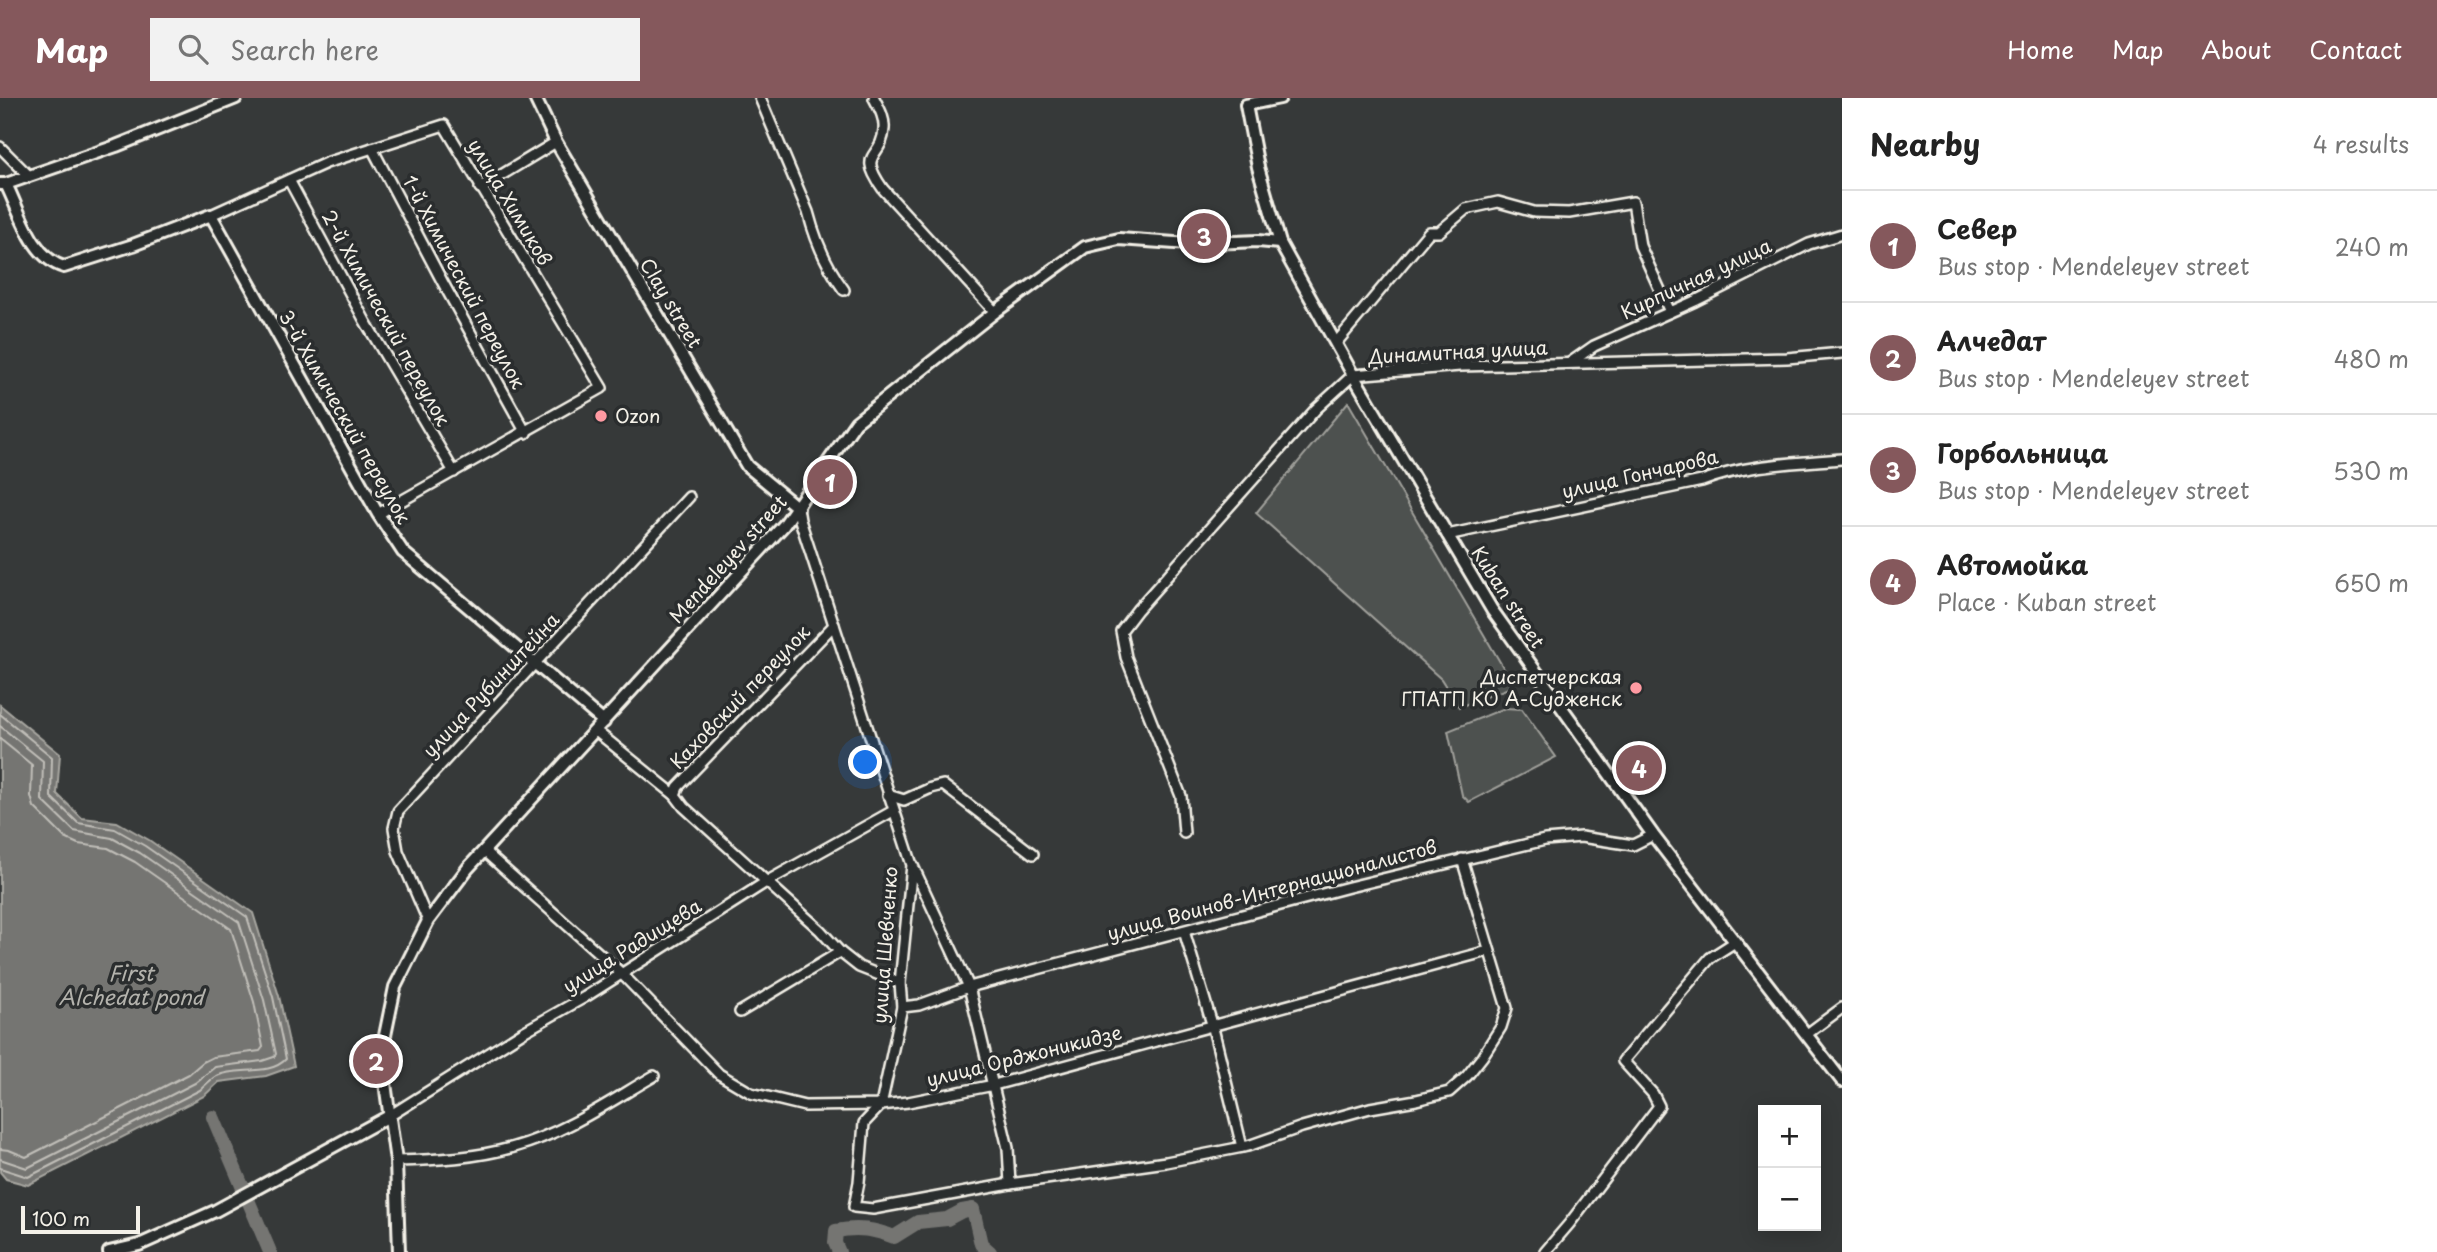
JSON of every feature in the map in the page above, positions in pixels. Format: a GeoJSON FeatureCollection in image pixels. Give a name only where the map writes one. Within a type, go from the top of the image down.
{"type":"FeatureCollection","features":[{"type":"Feature","properties":{"kind":"street"},"geometry":{"type":"LineString","coordinates":[[3,184],[116,146],[236,98]]}},
{"type":"Feature","properties":{"kind":"street","name":"Clay street"},"geometry":{"type":"LineString","coordinates":[[536,98],[556,142],[747,466],[798,508]]}},
{"type":"Feature","properties":{"kind":"street"},"geometry":{"type":"LineString","coordinates":[[760,98],[808,212],[812,229],[833,275],[844,290]]}},
{"type":"Feature","properties":{"kind":"street"},"geometry":{"type":"LineString","coordinates":[[874,98],[884,117],[885,132],[871,158],[871,172],[883,190],[995,312]]}},
{"type":"Feature","properties":{"kind":"street"},"geometry":{"type":"LineString","coordinates":[[1245,102],[1280,98]]}},
{"type":"Feature","properties":{"kind":"street","name":"Kuban street"},"geometry":{"type":"LineString","coordinates":[[1245,102],[1258,167],[1280,243],[1353,375],[1492,610],[1653,835],[1842,1081]]}},
{"type":"Feature","properties":{"kind":"street","name":"улица Химиков"},"geometry":{"type":"LineString","coordinates":[[3,184],[38,249],[57,265],[64,267],[133,245],[211,215],[326,163],[444,125],[602,388],[378,514]]}},
{"type":"Feature","properties":{"kind":"street"},"geometry":{"type":"LineString","coordinates":[[480,188],[556,142]]}},
{"type":"Feature","properties":{"kind":"street"},"geometry":{"type":"LineString","coordinates":[[0,147],[29,176]]}},
{"type":"Feature","properties":{"kind":"street","name":"1-й Химический переулок"},"geometry":{"type":"LineString","coordinates":[[372,148],[443,284],[526,433]]}},
{"type":"Feature","properties":{"kind":"street","name":"2-й Химический переулок"},"geometry":{"type":"LineString","coordinates":[[289,180],[365,321],[454,472]]}},
{"type":"Feature","properties":{"kind":"street"},"geometry":{"type":"LineString","coordinates":[[1336,343],[1429,232],[1440,232],[1466,209],[1498,202],[1534,212],[1569,213],[1633,202],[1640,246],[1670,312]]}},
{"type":"Feature","properties":{"kind":"street","name":"3-й Химический переулок"},"geometry":{"type":"LineString","coordinates":[[211,215],[378,514],[403,552],[604,722]]}},
{"type":"Feature","properties":{"kind":"street","name":"Кирпичная улица"},"geometry":{"type":"LineString","coordinates":[[1570,363],[1594,346],[1809,244],[1842,234]]}},
{"type":"Feature","properties":{"kind":"street","name":"Mendeleyev street"},"geometry":{"type":"LineString","coordinates":[[399,1252],[396,1161],[382,1055],[395,987],[428,921],[484,851],[596,732],[798,508],[856,422],[995,312],[1085,247],[1119,239],[1189,244],[1258,241],[1280,243]]}},
{"type":"Feature","properties":{"kind":"street","name":"Динамитная улица"},"geometry":{"type":"LineString","coordinates":[[1184,832],[1181,796],[1126,657],[1121,631],[1316,410],[1353,375],[1460,366],[1787,358],[1842,353]]}},
{"type":"Feature","properties":{"kind":"street","name":"улица Гончарова"},"geometry":{"type":"LineString","coordinates":[[1447,534],[1702,481],[1725,472],[1842,459]]}},
{"type":"Feature","properties":{"kind":"street","name":"улица Рубинштейна"},"geometry":{"type":"LineString","coordinates":[[428,921],[398,851],[394,828],[398,811],[689,497]]}},
{"type":"Feature","properties":{"kind":"street","name":"улица Шевченко"},"geometry":{"type":"LineString","coordinates":[[798,508],[912,865],[900,984],[902,1007],[881,1105],[864,1123],[854,1207],[873,1209],[1010,1184]]}},
{"type":"Feature","properties":{"kind":"street","name":"Каховский переулок"},"geometry":{"type":"LineString","coordinates":[[676,795],[678,787],[834,625]]}},
{"type":"Feature","properties":{"kind":"street"},"geometry":{"type":"LineString","coordinates":[[596,732],[676,795],[684,807],[820,930],[840,952],[859,967],[900,984]]}},
{"type":"Feature","properties":{"kind":"street"},"geometry":{"type":"LineString","coordinates":[[888,795],[904,800],[943,785],[1033,854]]}},
{"type":"Feature","properties":{"kind":"street","name":"улица Радищева"},"geometry":{"type":"LineString","coordinates":[[391,1115],[766,882],[893,811]]}},
{"type":"Feature","properties":{"kind":"street","name":"улица Воинов-Интернационалистов"},"geometry":{"type":"LineString","coordinates":[[902,1007],[919,1005],[969,987],[1545,839],[1581,837],[1633,845],[1653,835]]}},
{"type":"Feature","properties":{"kind":"street","name":"улица Орджоникидзе"},"geometry":{"type":"LineString","coordinates":[[484,851],[621,973],[719,1073],[751,1093],[805,1106],[881,1105],[994,1085],[1488,951]]}},
{"type":"Feature","properties":{"kind":"street"},"geometry":{"type":"LineString","coordinates":[[912,865],[969,987],[1008,1148],[1010,1184],[1119,1170],[1242,1147],[1370,1108],[1416,1101],[1449,1092],[1467,1076],[1482,1057],[1501,1027],[1507,1008],[1462,859]]}},
{"type":"Feature","properties":{"kind":"street"},"geometry":{"type":"LineString","coordinates":[[1184,931],[1212,1024],[1242,1147]]}},
{"type":"Feature","properties":{"kind":"street"},"geometry":{"type":"LineString","coordinates":[[1545,1252],[1659,1105],[1653,1094],[1623,1062],[1710,958],[1735,942]]}},
{"type":"Feature","properties":{"kind":"street"},"geometry":{"type":"LineString","coordinates":[[740,1012],[840,952]]}},
{"type":"Feature","properties":{"kind":"street"},"geometry":{"type":"LineString","coordinates":[[1807,1034],[1842,1008]]}},
{"type":"Feature","properties":{"kind":"street"},"geometry":{"type":"LineString","coordinates":[[396,1161],[448,1160],[514,1147],[569,1126],[654,1076]]}},
{"type":"Feature","properties":{"kind":"street"},"geometry":{"type":"LineString","coordinates":[[109,1252],[139,1245],[215,1211],[391,1115]]}},
{"type":"Feature","properties":{"kind":"shaded area"},"geometry":{"type":"Polygon","coordinates":[[[1348,402],[1514,686],[1459,707],[1441,679],[1256,513],[1348,402]]]}},
{"type":"Feature","properties":{"kind":"shaded area"},"geometry":{"type":"Polygon","coordinates":[[[1505,708],[1522,709],[1556,757],[1469,802],[1462,795],[1448,731],[1505,708]]]}},
{"type":"Feature","properties":{"kind":"water","name":"First Alchedat pond"},"geometry":{"type":"Polygon","coordinates":[[[0,705],[60,754],[57,794],[82,818],[117,822],[149,840],[253,913],[279,996],[294,1066],[266,1076],[219,1082],[204,1096],[28,1185],[6,1179],[0,1172],[0,705]]]}},
{"type":"Feature","properties":{"kind":"waterway"},"geometry":{"type":"LineString","coordinates":[[213,1117],[270,1252]]}},
{"type":"Feature","properties":{"kind":"waterway"},"geometry":{"type":"LineString","coordinates":[[839,1252],[835,1243],[836,1231],[866,1230],[894,1237],[918,1222],[947,1219],[973,1209],[981,1244],[990,1252]]}},
{"type":"Feature","properties":{"kind":"place","name":"Горбольница"},"geometry":{"type":"Point","coordinates":[1204,236]}},
{"type":"Feature","properties":{"kind":"place","name":"Ozon"},"geometry":{"type":"Point","coordinates":[601,416]}},
{"type":"Feature","properties":{"kind":"place","name":"Север"},"geometry":{"type":"Point","coordinates":[830,482]}},
{"type":"Feature","properties":{"kind":"place","name":"Диспетчерская ГПАТП КО А-Судженск"},"geometry":{"type":"Point","coordinates":[1636,688]}},
{"type":"Feature","properties":{"kind":"place","name":"Автомойка"},"geometry":{"type":"Point","coordinates":[1639,768]}},
{"type":"Feature","properties":{"kind":"place","name":"Алчедат"},"geometry":{"type":"Point","coordinates":[376,1061]}}]}
